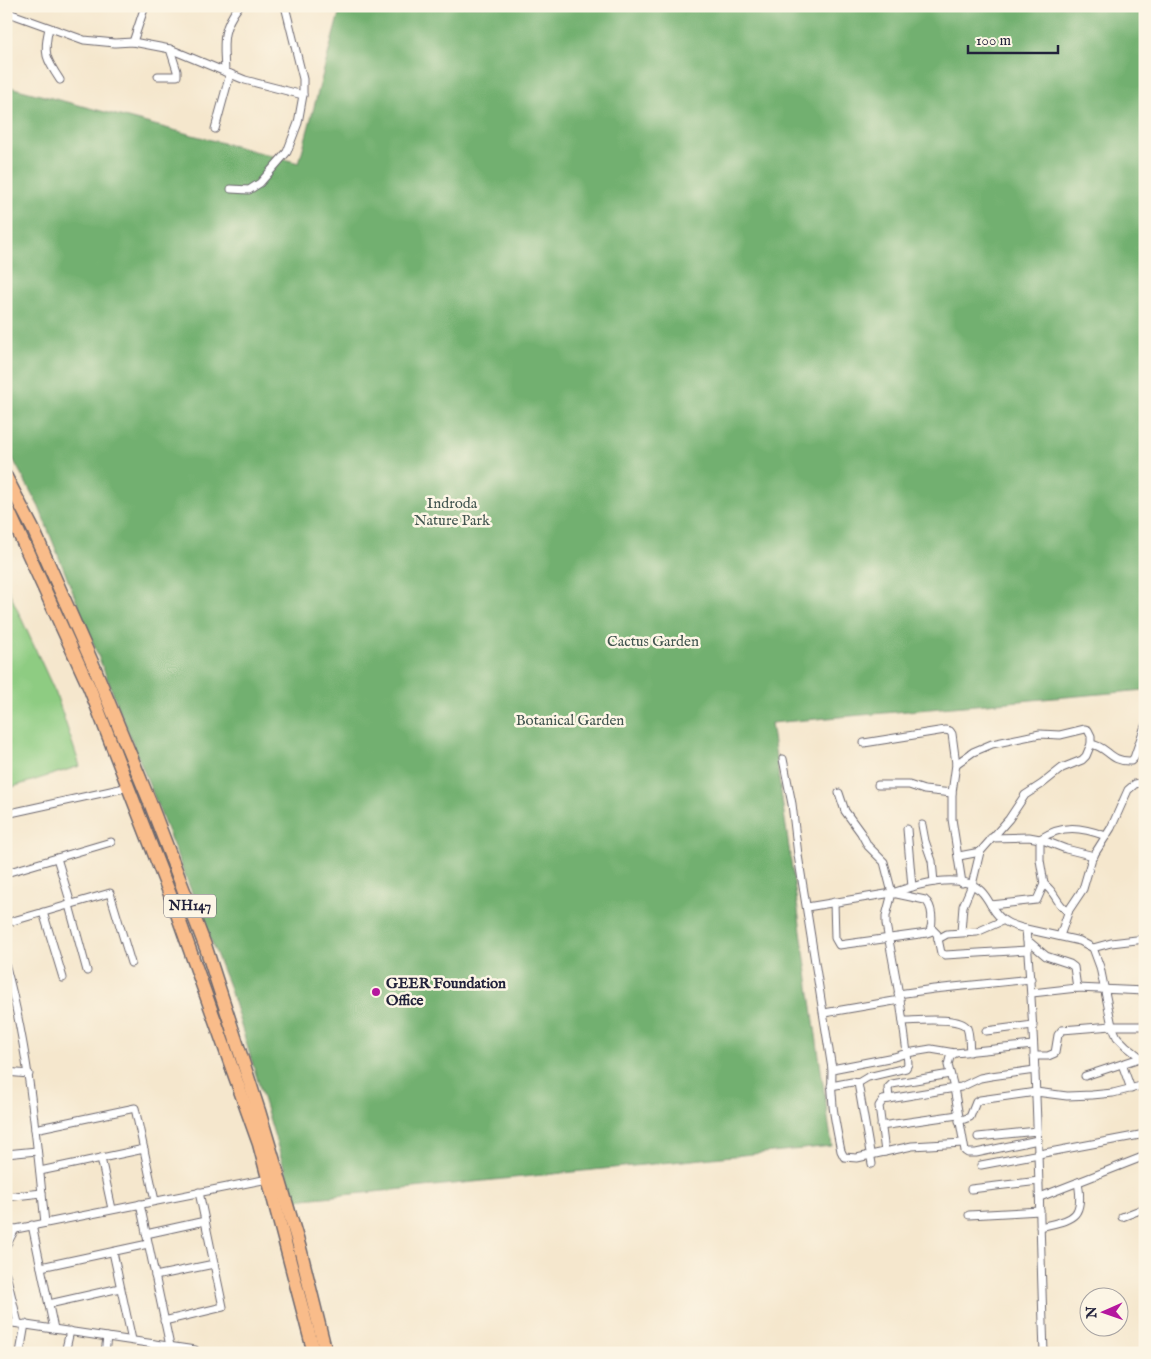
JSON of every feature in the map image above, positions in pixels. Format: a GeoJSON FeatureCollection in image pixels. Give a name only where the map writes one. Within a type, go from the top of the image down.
{"type":"FeatureCollection","features":[{"type":"Feature","properties":{"kind":"highway","name":"NH147"},"geometry":{"type":"LineString","coordinates":[[6,477],[34,531],[95,669],[149,800],[206,948],[259,1111],[301,1252],[326,1353]]}},
{"type":"Feature","properties":{"kind":"highway","name":"NH147"},"geometry":{"type":"LineString","coordinates":[[6,505],[90,689],[178,915],[259,1144],[314,1353]]}},
{"type":"Feature","properties":{"kind":"street"},"geometry":{"type":"LineString","coordinates":[[133,42],[145,6]]}},
{"type":"Feature","properties":{"kind":"street"},"geometry":{"type":"LineString","coordinates":[[215,129],[227,73],[225,30],[230,18],[239,6]]}},
{"type":"Feature","properties":{"kind":"street"},"geometry":{"type":"LineString","coordinates":[[231,189],[249,190],[260,183],[287,152],[298,123],[303,96],[300,65],[285,6]]}},
{"type":"Feature","properties":{"kind":"street"},"geometry":{"type":"LineString","coordinates":[[6,12],[84,40],[114,43],[133,42],[170,49],[245,80],[303,96]]}},
{"type":"Feature","properties":{"kind":"street"},"geometry":{"type":"LineString","coordinates":[[49,28],[45,55],[60,80]]}},
{"type":"Feature","properties":{"kind":"street"},"geometry":{"type":"LineString","coordinates":[[158,76],[177,76],[170,49]]}},
{"type":"Feature","properties":{"kind":"street"},"geometry":{"type":"LineString","coordinates":[[1091,744],[1102,747],[1112,757],[1131,761],[1134,758],[1145,726]]}},
{"type":"Feature","properties":{"kind":"street"},"geometry":{"type":"LineString","coordinates":[[956,764],[983,747],[1040,734],[1060,734],[1085,729],[1090,732],[1091,744],[1086,756],[1082,760],[1062,768],[1025,795],[1009,819],[980,852],[972,885],[963,906],[961,932]]}},
{"type":"Feature","properties":{"kind":"street"},"geometry":{"type":"LineString","coordinates":[[864,743],[945,730],[950,731],[956,764],[952,793],[952,819],[962,882]]}},
{"type":"Feature","properties":{"kind":"street"},"geometry":{"type":"LineString","coordinates":[[783,759],[792,804],[798,855],[824,1013],[832,1069],[832,1105],[841,1151],[844,1157],[848,1158],[870,1156],[912,1146],[963,1143]]}},
{"type":"Feature","properties":{"kind":"street"},"geometry":{"type":"LineString","coordinates":[[1060,936],[1068,912],[1083,889],[1094,856],[1111,828],[1128,790],[1135,784],[1145,782]]}},
{"type":"Feature","properties":{"kind":"street"},"geometry":{"type":"LineString","coordinates":[[878,785],[909,785],[924,790],[952,793]]}},
{"type":"Feature","properties":{"kind":"street"},"geometry":{"type":"LineString","coordinates":[[6,814],[129,787]]}},
{"type":"Feature","properties":{"kind":"street"},"geometry":{"type":"LineString","coordinates":[[831,1086],[852,1082],[858,1083],[868,1077],[906,1068],[908,1064],[886,916],[892,893],[884,862],[868,846],[845,811],[839,794]]}},
{"type":"Feature","properties":{"kind":"street"},"geometry":{"type":"LineString","coordinates":[[922,825],[924,841],[932,861],[934,882]]}},
{"type":"Feature","properties":{"kind":"street"},"geometry":{"type":"LineString","coordinates":[[1040,839],[1051,832],[1070,828],[1084,829],[1106,836]]}},
{"type":"Feature","properties":{"kind":"street"},"geometry":{"type":"LineString","coordinates":[[907,829],[912,886]]}},
{"type":"Feature","properties":{"kind":"street"},"geometry":{"type":"LineString","coordinates":[[991,838],[1029,837],[1094,856]]}},
{"type":"Feature","properties":{"kind":"street"},"geometry":{"type":"LineString","coordinates":[[991,905],[1037,900],[1044,884],[1040,860],[1040,839]]}},
{"type":"Feature","properties":{"kind":"street"},"geometry":{"type":"LineString","coordinates":[[6,873],[111,842]]}},
{"type":"Feature","properties":{"kind":"street"},"geometry":{"type":"LineString","coordinates":[[958,856],[980,852]]}},
{"type":"Feature","properties":{"kind":"street"},"geometry":{"type":"LineString","coordinates":[[57,858],[87,971]]}},
{"type":"Feature","properties":{"kind":"street"},"geometry":{"type":"LineString","coordinates":[[807,907],[892,893],[912,886],[934,882],[962,882],[972,885],[981,891],[1002,921],[1026,929],[1088,944],[1093,948],[1100,967],[1112,1026],[1122,1041],[1142,1060]]}},
{"type":"Feature","properties":{"kind":"street"},"geometry":{"type":"LineString","coordinates":[[1044,884],[1053,891],[1060,905],[1068,912]]}},
{"type":"Feature","properties":{"kind":"street"},"geometry":{"type":"LineString","coordinates":[[6,923],[110,893],[131,963]]}},
{"type":"Feature","properties":{"kind":"street"},"geometry":{"type":"LineString","coordinates":[[892,893],[925,900],[929,903],[931,907],[931,928],[938,939],[941,953],[945,955],[1028,950]]}},
{"type":"Feature","properties":{"kind":"street"},"geometry":{"type":"LineString","coordinates":[[834,902],[835,938],[839,946],[927,933],[931,928]]}},
{"type":"Feature","properties":{"kind":"street"},"geometry":{"type":"LineString","coordinates":[[43,912],[63,978]]}},
{"type":"Feature","properties":{"kind":"street"},"geometry":{"type":"LineString","coordinates":[[938,939],[947,934],[977,932],[1002,921]]}},
{"type":"Feature","properties":{"kind":"street"},"geometry":{"type":"LineString","coordinates":[[1026,929],[1032,993],[1044,1353]]}},
{"type":"Feature","properties":{"kind":"street"},"geometry":{"type":"LineString","coordinates":[[1093,948],[1111,943],[1145,939]]}},
{"type":"Feature","properties":{"kind":"street"},"geometry":{"type":"LineString","coordinates":[[1027,940],[1046,956],[1074,967],[1077,988]]}},
{"type":"Feature","properties":{"kind":"street"},"geometry":{"type":"LineString","coordinates":[[6,967],[29,1074],[45,1223]]}},
{"type":"Feature","properties":{"kind":"street"},"geometry":{"type":"LineString","coordinates":[[824,1013],[934,988],[1031,979]]}},
{"type":"Feature","properties":{"kind":"street"},"geometry":{"type":"LineString","coordinates":[[1032,993],[1077,988],[1145,991]]}},
{"type":"Feature","properties":{"kind":"street"},"geometry":{"type":"LineString","coordinates":[[902,1022],[947,1020],[962,1023],[966,1027],[968,1034],[970,1052]]}},
{"type":"Feature","properties":{"kind":"street"},"geometry":{"type":"LineString","coordinates":[[986,1031],[1033,1025]]}},
{"type":"Feature","properties":{"kind":"street"},"geometry":{"type":"LineString","coordinates":[[1034,1056],[1048,1056],[1055,1053],[1058,1035],[1062,1030],[1112,1026],[1145,1026]]}},
{"type":"Feature","properties":{"kind":"street"},"geometry":{"type":"LineString","coordinates":[[832,1069],[931,1049],[955,1053],[1033,1045]]}},
{"type":"Feature","properties":{"kind":"street"},"geometry":{"type":"LineString","coordinates":[[955,1053],[949,1060],[948,1065],[965,1151],[976,1153],[1038,1140]]}},
{"type":"Feature","properties":{"kind":"street"},"geometry":{"type":"LineString","coordinates":[[1085,1076],[1122,1064],[1142,1060]]}},
{"type":"Feature","properties":{"kind":"street"},"geometry":{"type":"LineString","coordinates":[[1122,1064],[1131,1089]]}},
{"type":"Feature","properties":{"kind":"street"},"geometry":{"type":"LineString","coordinates":[[884,1152],[880,1102],[883,1100],[968,1085],[974,1080],[986,1077],[1035,1070]]}},
{"type":"Feature","properties":{"kind":"street"},"geometry":{"type":"LineString","coordinates":[[6,1072],[29,1074]]}},
{"type":"Feature","properties":{"kind":"street"},"geometry":{"type":"LineString","coordinates":[[889,1098],[888,1088],[892,1084],[950,1074]]}},
{"type":"Feature","properties":{"kind":"street"},"geometry":{"type":"LineString","coordinates":[[858,1083],[872,1164]]}},
{"type":"Feature","properties":{"kind":"street"},"geometry":{"type":"LineString","coordinates":[[881,1126],[970,1117],[976,1102],[980,1100],[1036,1092],[1067,1096],[1092,1096],[1145,1085]]}},
{"type":"Feature","properties":{"kind":"street"},"geometry":{"type":"LineString","coordinates":[[35,1129],[134,1108],[155,1201]]}},
{"type":"Feature","properties":{"kind":"street"},"geometry":{"type":"LineString","coordinates":[[978,1137],[1037,1131]]}},
{"type":"Feature","properties":{"kind":"street"},"geometry":{"type":"LineString","coordinates":[[981,1165],[1145,1134]]}},
{"type":"Feature","properties":{"kind":"street"},"geometry":{"type":"LineString","coordinates":[[40,1171],[144,1150]]}},
{"type":"Feature","properties":{"kind":"street"},"geometry":{"type":"LineString","coordinates":[[6,1154],[37,1151]]}},
{"type":"Feature","properties":{"kind":"street"},"geometry":{"type":"LineString","coordinates":[[1040,1197],[1145,1156]]}},
{"type":"Feature","properties":{"kind":"street"},"geometry":{"type":"LineString","coordinates":[[101,1158],[112,1209]]}},
{"type":"Feature","properties":{"kind":"street"},"geometry":{"type":"LineString","coordinates":[[6,1231],[268,1179]]}},
{"type":"Feature","properties":{"kind":"street"},"geometry":{"type":"LineString","coordinates":[[971,1189],[1039,1181]]}},
{"type":"Feature","properties":{"kind":"street"},"geometry":{"type":"LineString","coordinates":[[1040,1227],[1070,1219],[1076,1215],[1080,1202],[1078,1182]]}},
{"type":"Feature","properties":{"kind":"street"},"geometry":{"type":"LineString","coordinates":[[164,1321],[223,1307],[199,1192]]}},
{"type":"Feature","properties":{"kind":"street"},"geometry":{"type":"LineString","coordinates":[[6,1197],[42,1193]]}},
{"type":"Feature","properties":{"kind":"street"},"geometry":{"type":"LineString","coordinates":[[140,1204],[170,1346]]}},
{"type":"Feature","properties":{"kind":"street"},"geometry":{"type":"LineString","coordinates":[[1122,1217],[1145,1208]]}},
{"type":"Feature","properties":{"kind":"street"},"geometry":{"type":"LineString","coordinates":[[969,1215],[1040,1211]]}},
{"type":"Feature","properties":{"kind":"street"},"geometry":{"type":"LineString","coordinates":[[146,1234],[205,1221]]}},
{"type":"Feature","properties":{"kind":"street"},"geometry":{"type":"LineString","coordinates":[[32,1226],[54,1329]]}},
{"type":"Feature","properties":{"kind":"street"},"geometry":{"type":"LineString","coordinates":[[6,1246],[15,1229]]}},
{"type":"Feature","properties":{"kind":"street"},"geometry":{"type":"LineString","coordinates":[[41,1268],[148,1244]]}},
{"type":"Feature","properties":{"kind":"street"},"geometry":{"type":"LineString","coordinates":[[114,1252],[132,1340]]}},
{"type":"Feature","properties":{"kind":"street"},"geometry":{"type":"LineString","coordinates":[[155,1276],[214,1264]]}},
{"type":"Feature","properties":{"kind":"street"},"geometry":{"type":"LineString","coordinates":[[6,1274],[22,1324],[20,1353]]}},
{"type":"Feature","properties":{"kind":"street"},"geometry":{"type":"LineString","coordinates":[[49,1304],[120,1288]]}},
{"type":"Feature","properties":{"kind":"street"},"geometry":{"type":"LineString","coordinates":[[6,1322],[195,1350],[194,1353]]}},
{"type":"Feature","properties":{"kind":"street"},"geometry":{"type":"LineString","coordinates":[[65,1353],[70,1331]]}},
{"type":"Feature","properties":{"kind":"street"},"geometry":{"type":"LineString","coordinates":[[104,1353],[107,1337]]}},
{"type":"Feature","properties":{"kind":"street"},"geometry":{"type":"LineString","coordinates":[[153,1353],[154,1344]]}},
{"type":"Feature","properties":{"kind":"green space","name":"Indroda Nature Park"},"geometry":{"type":"Polygon","coordinates":[[[341,6],[1145,6],[1145,690],[771,723],[832,1146],[294,1200],[229,986],[39,507],[6,446],[6,86],[299,163],[341,6]]]}},
{"type":"Feature","properties":{"kind":"green space"},"geometry":{"type":"Polygon","coordinates":[[[6,585],[56,694],[80,766],[6,789],[6,585]]]}},
{"type":"Feature","properties":{"kind":"place","name":"GEER Foundation Office"},"geometry":{"type":"Point","coordinates":[376,992]}},
{"type":"Feature","properties":{"kind":"park label","name":"Cactus Garden"},"geometry":{"type":"Point","coordinates":[653,641]}},
{"type":"Feature","properties":{"kind":"park label","name":"Botanical Garden"},"geometry":{"type":"Point","coordinates":[570,720]}}]}
